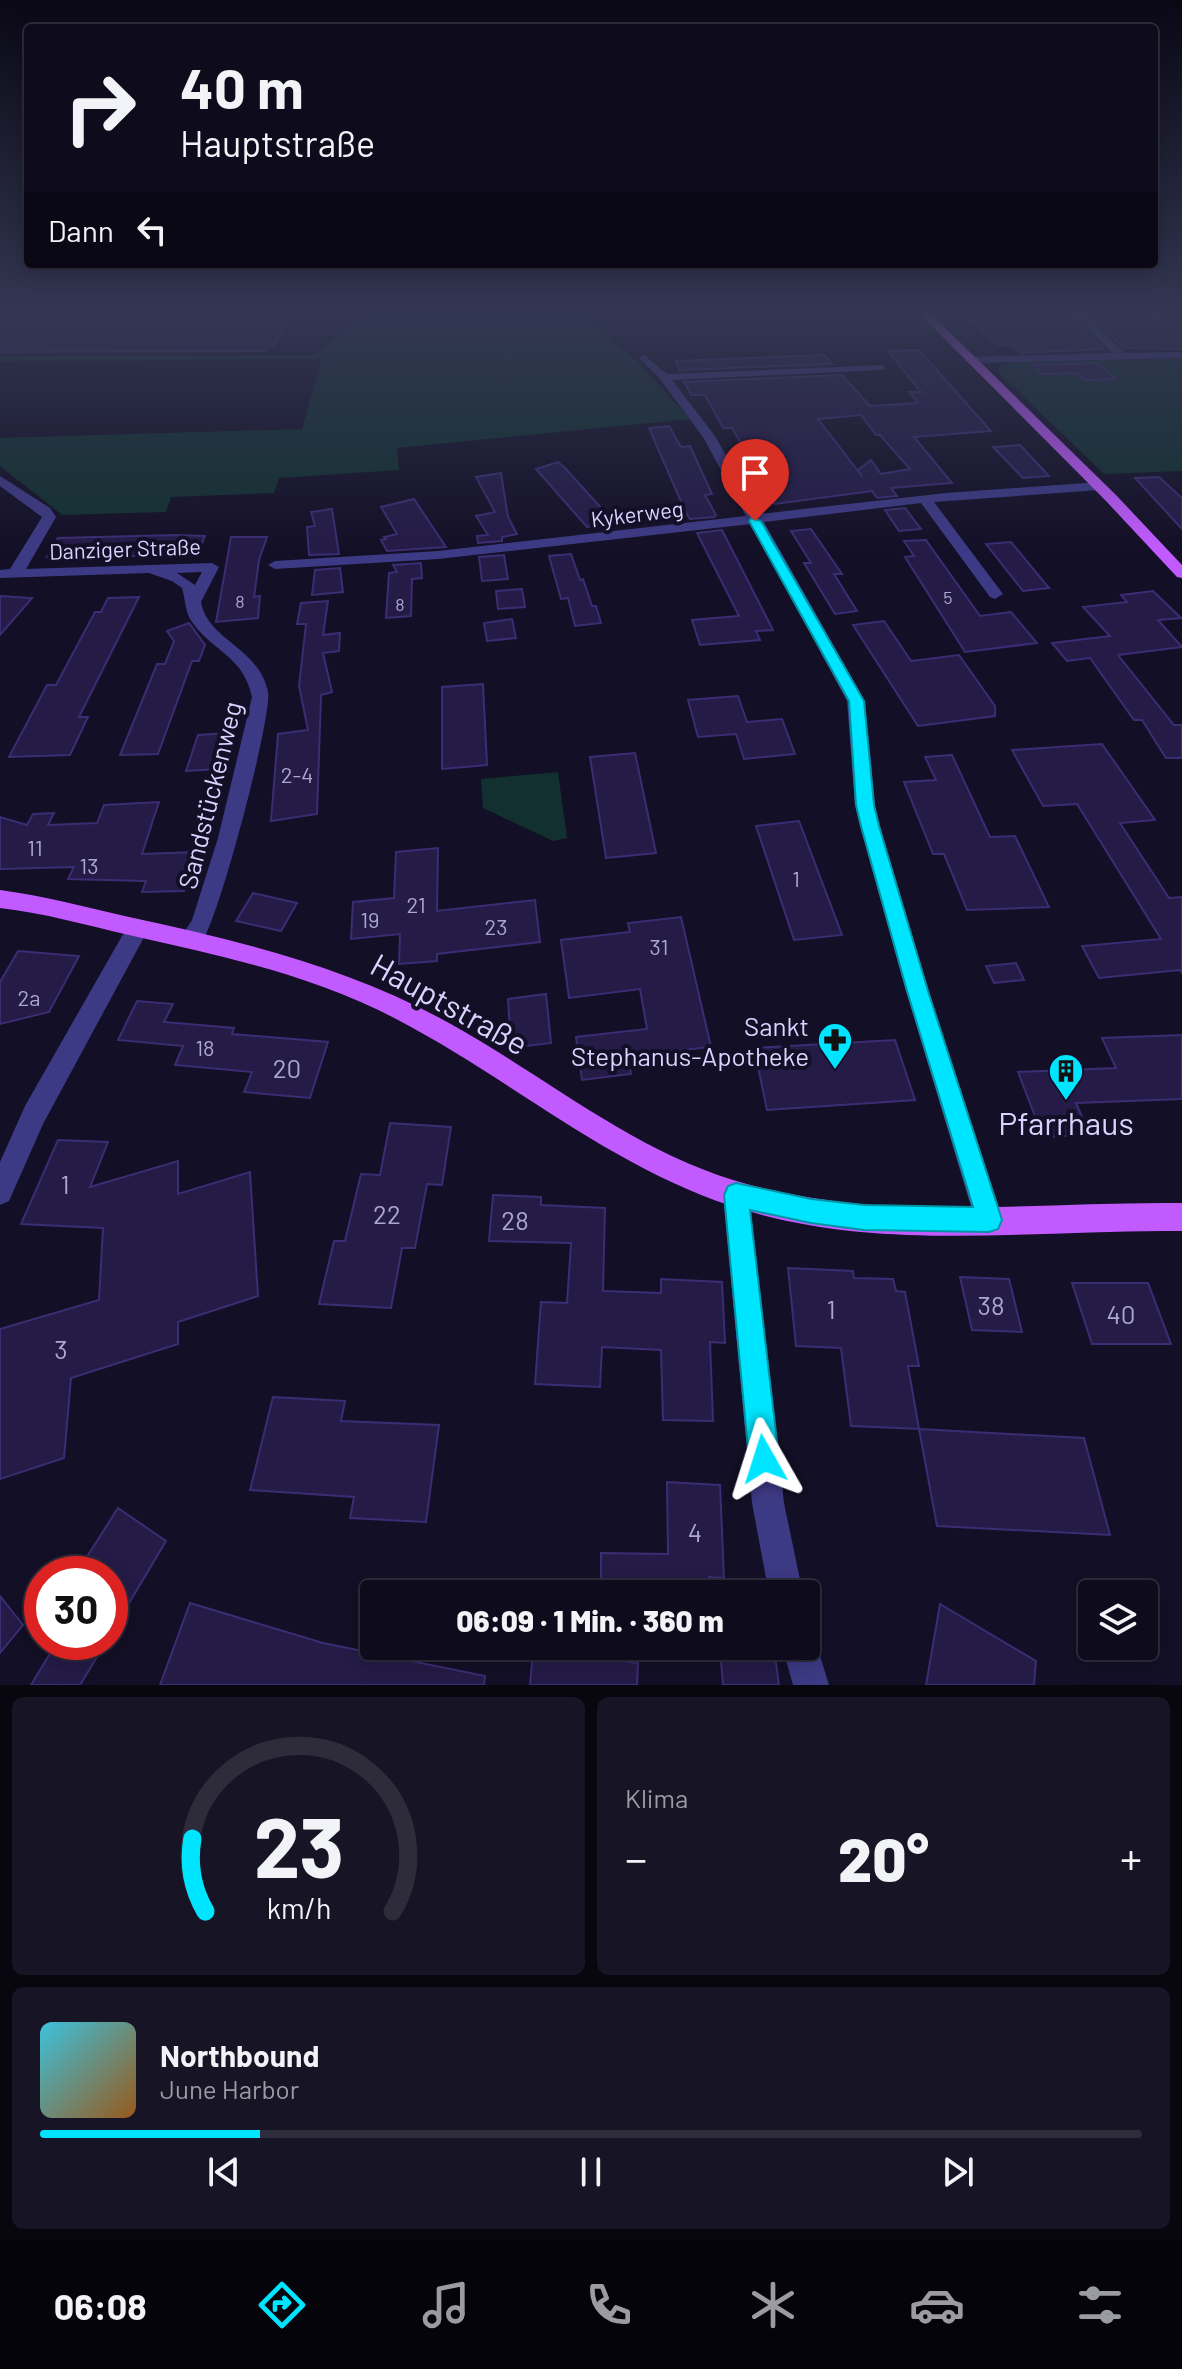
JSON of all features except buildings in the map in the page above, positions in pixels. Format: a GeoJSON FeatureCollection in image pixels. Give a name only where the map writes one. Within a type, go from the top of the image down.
{"type":"FeatureCollection","features":[{"type":"Feature","properties":{"kind":"main road"},"geometry":{"type":"LineString","coordinates":[[1003,392],[1182,574]]}},
{"type":"Feature","properties":{"kind":"main road","name":"Hauptstraße"},"geometry":{"type":"LineString","coordinates":[[0,899],[275,959],[371,993],[443,1032],[632,1151],[736,1195],[811,1211],[864,1218],[1182,1217]]}},
{"type":"Feature","properties":{"kind":"street"},"geometry":{"type":"LineString","coordinates":[[675,392],[709,436],[856,701],[865,805],[870,826],[917,991],[989,1220]]}},
{"type":"Feature","properties":{"kind":"street"},"geometry":{"type":"LineString","coordinates":[[0,480],[49,517],[8,574]]}},
{"type":"Feature","properties":{"kind":"street","name":"Kykerweg"},"geometry":{"type":"LineString","coordinates":[[275,565],[355,562],[479,551],[925,499],[1099,486]]}},
{"type":"Feature","properties":{"kind":"street"},"geometry":{"type":"LineString","coordinates":[[925,499],[995,594]]}},
{"type":"Feature","properties":{"kind":"street","name":"Danziger Straße"},"geometry":{"type":"LineString","coordinates":[[8,574],[212,567],[193,602]]}},
{"type":"Feature","properties":{"kind":"street","name":"Sandstückenweg"},"geometry":{"type":"LineString","coordinates":[[150,569],[183,581],[191,589],[197,617],[248,662],[259,678],[261,697],[228,838],[202,923],[191,939]]}},
{"type":"Feature","properties":{"kind":"street"},"geometry":{"type":"LineString","coordinates":[[0,1192],[34,1115],[138,928]]}},
{"type":"Feature","properties":{"kind":"street"},"geometry":{"type":"LineString","coordinates":[[736,1195],[768,1503],[783,1580]]}},
{"type":"Feature","properties":{"kind":"street"},"geometry":{"type":"LineString","coordinates":[[804,1660],[811,1685]]}},
{"type":"Feature","properties":{"kind":"green space"},"geometry":{"type":"Polygon","coordinates":[[[313,392],[665,392],[690,419],[397,448],[399,470],[279,478],[274,493],[171,497],[166,512],[62,515],[0,466],[0,438],[302,429],[313,392]]]}},
{"type":"Feature","properties":{"kind":"green space"},"geometry":{"type":"Polygon","coordinates":[[[1018,392],[1182,392],[1182,471],[1104,474],[1018,392]]]}},
{"type":"Feature","properties":{"kind":"green space"},"geometry":{"type":"Polygon","coordinates":[[[558,772],[567,838],[553,841],[483,808],[481,779],[558,772]]]}},
{"type":"Feature","properties":{"kind":"place","name":"Sankt Stephanus-Apotheke"},"geometry":{"type":"Point","coordinates":[835,1071]}},
{"type":"Feature","properties":{"kind":"place","name":"Pfarrhaus"},"geometry":{"type":"Point","coordinates":[1066,1102]}},
{"type":"Feature","properties":{"kind":"route"},"geometry":{"type":"LineString","coordinates":[[755,521],[856,701],[865,805],[870,826],[917,991],[989,1220],[864,1218],[811,1211],[736,1195],[764,1459]]}}]}
